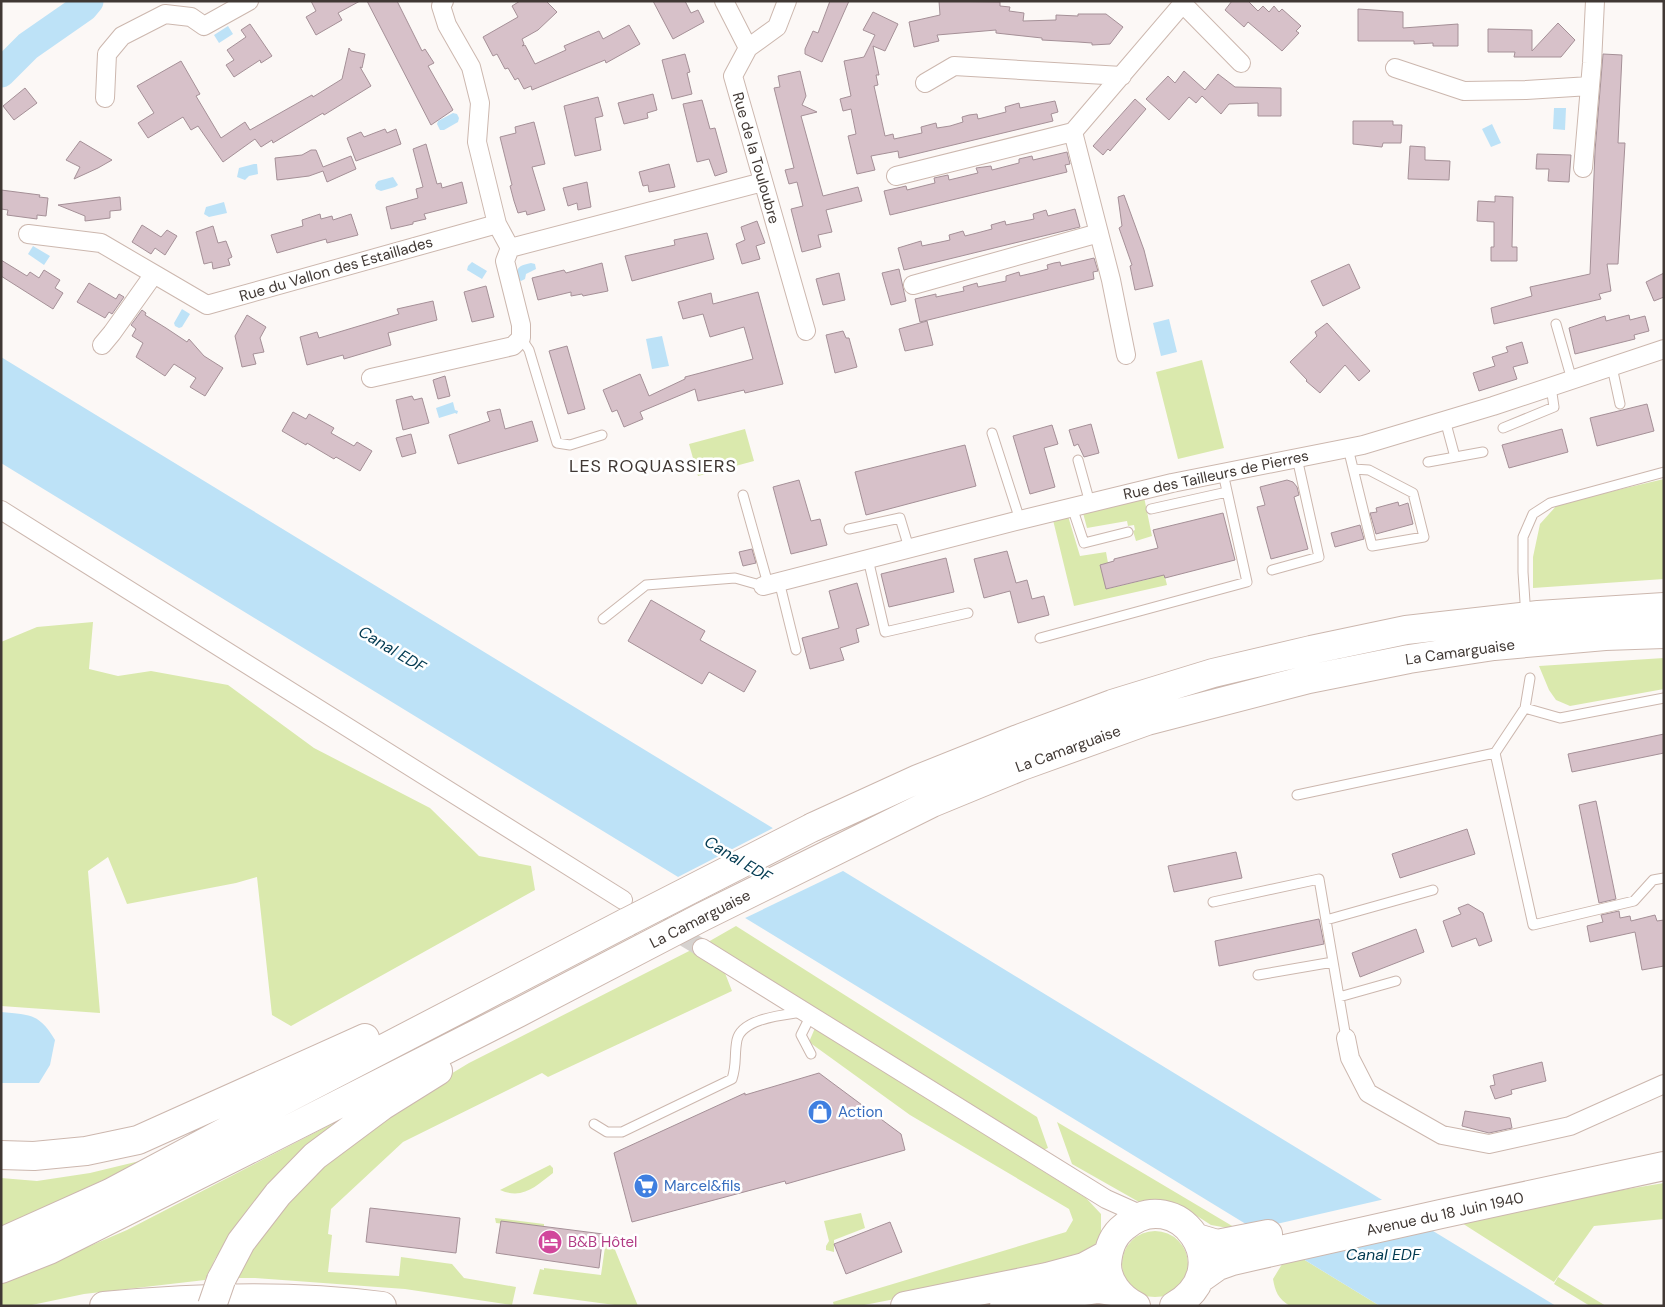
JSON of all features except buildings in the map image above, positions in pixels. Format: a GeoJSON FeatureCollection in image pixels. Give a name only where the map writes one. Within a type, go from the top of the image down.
{"type":"FeatureCollection","features":[{"type":"Feature","properties":{"kind":"main road","name":"La Camarguaise"},"geometry":{"type":"LineString","coordinates":[[543,966],[625,911],[918,779],[1112,704],[1214,674],[1311,650],[1406,630],[1538,615],[1657,605]]}},
{"type":"Feature","properties":{"kind":"main road","name":"La Camarguaise"},"geometry":{"type":"LineString","coordinates":[[516,1022],[704,921],[852,850],[932,803],[1022,766],[1147,721],[1309,679],[1409,659],[1494,646],[1605,636],[1664,634]]}},
{"type":"Feature","properties":{"kind":"main road"},"geometry":{"type":"LineString","coordinates":[[852,850],[1080,757],[1170,727],[1240,709],[1316,690],[1538,654],[1664,647]]}},
{"type":"Feature","properties":{"kind":"main road"},"geometry":{"type":"LineString","coordinates":[[1,1155],[34,1156],[86,1151],[138,1140],[377,1032],[543,966]]}},
{"type":"Feature","properties":{"kind":"main road"},"geometry":{"type":"LineString","coordinates":[[1,1242],[110,1193],[268,1108],[543,966]]}},
{"type":"Feature","properties":{"kind":"main road"},"geometry":{"type":"LineString","coordinates":[[1,1269],[49,1250],[516,1022]]}},
{"type":"Feature","properties":{"kind":"main road"},"geometry":{"type":"LineString","coordinates":[[212,1306],[221,1280],[241,1242],[278,1194],[315,1156],[382,1106],[464,1057],[516,1022]]}},
{"type":"Feature","properties":{"kind":"main road","name":"Avenue du 18 Juin 1940"},"geometry":{"type":"LineString","coordinates":[[1193,1295],[1228,1252],[1406,1207],[1664,1153]]}},
{"type":"Feature","properties":{"kind":"main road","name":"Avenue du 18 Juin 1940"},"geometry":{"type":"LineString","coordinates":[[1196,1238],[1217,1244],[1228,1252],[1441,1214],[1664,1166]]}},
{"type":"Feature","properties":{"kind":"main road"},"geometry":{"type":"LineString","coordinates":[[905,1306],[1047,1277],[1084,1267],[1112,1244],[1130,1222],[1144,1216],[1159,1214],[1174,1218],[1187,1226],[1202,1250],[1203,1264],[1193,1295]]}},
{"type":"Feature","properties":{"kind":"main road"},"geometry":{"type":"LineString","coordinates":[[1112,1244],[1107,1267],[1111,1280],[1127,1299]]}},
{"type":"Feature","properties":{"kind":"main road"},"geometry":{"type":"LineString","coordinates":[[1004,1306],[1057,1295],[1098,1290],[1127,1299]]}},
{"type":"Feature","properties":{"kind":"main road"},"geometry":{"type":"LineString","coordinates":[[104,1306],[160,1300],[244,1299],[294,1299],[382,1306]]}},
{"type":"Feature","properties":{"kind":"street"},"geometry":{"type":"LineString","coordinates":[[105,98],[107,54],[122,36],[166,14],[191,17],[204,26],[249,1]]}},
{"type":"Feature","properties":{"kind":"street"},"geometry":{"type":"LineString","coordinates":[[371,378],[513,346],[521,338],[521,325],[505,261],[510,248],[497,224],[478,142],[480,103],[472,67],[447,25],[441,6],[444,1]]}},
{"type":"Feature","properties":{"kind":"street"},"geometry":{"type":"LineString","coordinates":[[724,1],[748,48]]}},
{"type":"Feature","properties":{"kind":"street","name":"Rue de la Touloubre"},"geometry":{"type":"LineString","coordinates":[[787,1],[777,27],[748,48],[733,76],[806,331]]}},
{"type":"Feature","properties":{"kind":"street"},"geometry":{"type":"LineString","coordinates":[[1583,168],[1595,1]]}},
{"type":"Feature","properties":{"kind":"street"},"geometry":{"type":"LineString","coordinates":[[896,176],[1073,132],[1184,3],[1241,63]]}},
{"type":"Feature","properties":{"kind":"street"},"geometry":{"type":"LineString","coordinates":[[925,83],[954,66],[1122,76]]}},
{"type":"Feature","properties":{"kind":"street"},"geometry":{"type":"LineString","coordinates":[[1395,68],[1464,91],[1590,86]]}},
{"type":"Feature","properties":{"kind":"street"},"geometry":{"type":"LineString","coordinates":[[1073,132],[1111,280],[1126,355]]}},
{"type":"Feature","properties":{"kind":"street"},"geometry":{"type":"LineString","coordinates":[[510,248],[764,182]]}},
{"type":"Feature","properties":{"kind":"street","name":"Rue du Vallon des Estaillades"},"geometry":{"type":"LineString","coordinates":[[28,234],[101,243],[207,305],[497,224]]}},
{"type":"Feature","properties":{"kind":"street"},"geometry":{"type":"LineString","coordinates":[[913,285],[1099,232]]}},
{"type":"Feature","properties":{"kind":"street"},"geometry":{"type":"LineString","coordinates":[[102,345],[154,274]]}},
{"type":"Feature","properties":{"kind":"street","name":"Rue des Tailleurs de Pierres"},"geometry":{"type":"LineString","coordinates":[[770,584],[1072,507],[1223,473],[1363,445],[1664,350]]}},
{"type":"Feature","properties":{"kind":"street"},"geometry":{"type":"LineString","coordinates":[[1,510],[625,911]]}},
{"type":"Feature","properties":{"kind":"street"},"geometry":{"type":"LineString","coordinates":[[702,948],[1106,1199],[1144,1216]]}},
{"type":"Feature","properties":{"kind":"street"},"geometry":{"type":"LineString","coordinates":[[1346,1038],[1350,1058],[1368,1093],[1442,1135],[1489,1144],[1570,1126],[1664,1084]]}},
{"type":"Feature","properties":{"kind":"street"},"geometry":{"type":"LineString","coordinates":[[1522,1196],[1664,1176]]}},
{"type":"Feature","properties":{"kind":"street"},"geometry":{"type":"LineString","coordinates":[[1106,1199],[1112,1244]]}},
{"type":"Feature","properties":{"kind":"lane"},"geometry":{"type":"LineString","coordinates":[[1556,324],[1572,380]]}},
{"type":"Feature","properties":{"kind":"lane"},"geometry":{"type":"LineString","coordinates":[[521,338],[529,350],[557,443],[570,445],[602,436]]}},
{"type":"Feature","properties":{"kind":"lane"},"geometry":{"type":"LineString","coordinates":[[1612,366],[1620,404]]}},
{"type":"Feature","properties":{"kind":"lane"},"geometry":{"type":"LineString","coordinates":[[1503,428],[1554,407],[1551,387]]}},
{"type":"Feature","properties":{"kind":"lane"},"geometry":{"type":"LineString","coordinates":[[1445,420],[1455,457]]}},
{"type":"Feature","properties":{"kind":"lane"},"geometry":{"type":"LineString","coordinates":[[992,433],[1020,520]]}},
{"type":"Feature","properties":{"kind":"lane"},"geometry":{"type":"LineString","coordinates":[[1348,448],[1353,469],[1372,546],[1424,537],[1413,493],[1369,470],[1353,469]]}},
{"type":"Feature","properties":{"kind":"lane"},"geometry":{"type":"LineString","coordinates":[[1428,462],[1483,452]]}},
{"type":"Feature","properties":{"kind":"lane"},"geometry":{"type":"LineString","coordinates":[[1272,570],[1319,557],[1298,458]]}},
{"type":"Feature","properties":{"kind":"lane"},"geometry":{"type":"LineString","coordinates":[[1078,460],[1090,503]]}},
{"type":"Feature","properties":{"kind":"lane"},"geometry":{"type":"LineString","coordinates":[[1525,602],[1523,537],[1533,514],[1550,503],[1664,472]]}},
{"type":"Feature","properties":{"kind":"lane"},"geometry":{"type":"LineString","coordinates":[[1040,638],[1247,582],[1223,473]]}},
{"type":"Feature","properties":{"kind":"lane"},"geometry":{"type":"LineString","coordinates":[[1151,509],[1227,492]]}},
{"type":"Feature","properties":{"kind":"lane"},"geometry":{"type":"LineString","coordinates":[[743,495],[770,584],[796,650]]}},
{"type":"Feature","properties":{"kind":"lane"},"geometry":{"type":"LineString","coordinates":[[1072,507],[1084,543],[1128,532]]}},
{"type":"Feature","properties":{"kind":"lane"},"geometry":{"type":"LineString","coordinates":[[849,529],[900,518],[909,548]]}},
{"type":"Feature","properties":{"kind":"lane"},"geometry":{"type":"LineString","coordinates":[[868,558],[885,632],[968,614]]}},
{"type":"Feature","properties":{"kind":"lane"},"geometry":{"type":"LineString","coordinates":[[603,619],[646,585],[735,578],[770,584]]}},
{"type":"Feature","properties":{"kind":"lane"},"geometry":{"type":"LineString","coordinates":[[1297,795],[1495,752],[1525,708],[1530,678]]}},
{"type":"Feature","properties":{"kind":"lane"},"geometry":{"type":"LineString","coordinates":[[1525,708],[1560,718],[1664,698]]}},
{"type":"Feature","properties":{"kind":"lane"},"geometry":{"type":"LineString","coordinates":[[1495,752],[1533,925],[1634,901],[1653,880],[1664,878]]}},
{"type":"Feature","properties":{"kind":"lane"},"geometry":{"type":"LineString","coordinates":[[1214,902],[1319,879],[1346,1038]]}},
{"type":"Feature","properties":{"kind":"lane"},"geometry":{"type":"LineString","coordinates":[[1326,920],[1432,890]]}},
{"type":"Feature","properties":{"kind":"lane"},"geometry":{"type":"LineString","coordinates":[[1258,975],[1333,962]]}},
{"type":"Feature","properties":{"kind":"lane"},"geometry":{"type":"LineString","coordinates":[[1339,997],[1396,981]]}},
{"type":"Feature","properties":{"kind":"lane"},"geometry":{"type":"LineString","coordinates":[[594,1124],[607,1132],[622,1132],[732,1079],[736,1067],[735,1053],[738,1037],[748,1025],[768,1018],[806,1014],[801,1035],[811,1054]]}},
{"type":"Feature","properties":{"kind":"green space"},"geometry":{"type":"Polygon","coordinates":[[[1202,360],[1224,448],[1178,459],[1156,372],[1202,360]]]}},
{"type":"Feature","properties":{"kind":"green space"},"geometry":{"type":"Polygon","coordinates":[[[745,429],[754,461],[698,476],[689,444],[745,429]]]}},
{"type":"Feature","properties":{"kind":"green space"},"geometry":{"type":"Polygon","coordinates":[[[1664,479],[1664,579],[1533,588],[1533,557],[1540,524],[1558,504],[1664,479]]]}},
{"type":"Feature","properties":{"kind":"green space"},"geometry":{"type":"Polygon","coordinates":[[[1144,497],[1152,536],[1136,541],[1133,531],[1135,530],[1134,525],[1128,526],[1127,521],[1087,528],[1083,513],[1144,497]]]}},
{"type":"Feature","properties":{"kind":"green space"},"geometry":{"type":"Polygon","coordinates":[[[1068,516],[1080,556],[1106,552],[1108,563],[1100,565],[1107,589],[1149,579],[1162,565],[1167,585],[1074,606],[1053,520],[1068,516]]]}},
{"type":"Feature","properties":{"kind":"green space"},"geometry":{"type":"Polygon","coordinates":[[[93,622],[89,669],[118,676],[151,671],[228,685],[314,748],[430,808],[479,856],[531,866],[535,890],[291,1026],[272,1015],[257,877],[236,883],[127,904],[108,857],[88,871],[100,1013],[1,1006],[1,642],[37,627],[93,622]]]}},
{"type":"Feature","properties":{"kind":"green space"},"geometry":{"type":"Polygon","coordinates":[[[1664,658],[1664,689],[1570,706],[1556,700],[1549,690],[1539,666],[1664,658]]]}},
{"type":"Feature","properties":{"kind":"green space"},"geometry":{"type":"Polygon","coordinates":[[[736,926],[1037,1117],[1048,1148],[1043,1150],[708,942],[736,926]]]}},
{"type":"Feature","properties":{"kind":"green space"},"geometry":{"type":"Polygon","coordinates":[[[697,947],[721,963],[732,991],[548,1077],[542,1073],[403,1142],[331,1209],[328,1234],[332,1235],[328,1272],[399,1276],[401,1257],[452,1264],[464,1278],[516,1287],[512,1305],[405,1289],[255,1278],[229,1278],[311,1169],[406,1101],[469,1063],[697,947]]]}},
{"type":"Feature","properties":{"kind":"green space"},"geometry":{"type":"Polygon","coordinates":[[[815,1028],[1086,1198],[1101,1214],[1101,1235],[1090,1253],[1008,1277],[859,1306],[834,1306],[833,1302],[1066,1232],[1073,1220],[1069,1209],[910,1115],[809,1042],[815,1028]]]}},
{"type":"Feature","properties":{"kind":"green space"},"geometry":{"type":"Polygon","coordinates":[[[353,1113],[243,1219],[215,1259],[205,1280],[84,1294],[27,1306],[1,1306],[1,1284],[127,1230],[353,1113]]]}},
{"type":"Feature","properties":{"kind":"green space"},"geometry":{"type":"Polygon","coordinates":[[[1057,1122],[1239,1230],[1211,1225],[1180,1205],[1158,1199],[1139,1202],[1072,1164],[1057,1122]]]}},
{"type":"Feature","properties":{"kind":"green space"},"geometry":{"type":"Polygon","coordinates":[[[148,1159],[1,1228],[1,1178],[37,1181],[90,1173],[148,1159]]]}},
{"type":"Feature","properties":{"kind":"green space"},"geometry":{"type":"Polygon","coordinates":[[[550,1165],[553,1168],[553,1173],[529,1190],[508,1193],[500,1190],[550,1165]]]}},
{"type":"Feature","properties":{"kind":"green space"},"geometry":{"type":"Polygon","coordinates":[[[1664,1183],[1664,1219],[1594,1226],[1554,1282],[1454,1218],[1664,1183]]]}},
{"type":"Feature","properties":{"kind":"green space"},"geometry":{"type":"Polygon","coordinates":[[[861,1213],[865,1228],[834,1240],[834,1252],[826,1250],[829,1241],[824,1221],[861,1213]]]}},
{"type":"Feature","properties":{"kind":"green space"},"geometry":{"type":"Polygon","coordinates":[[[495,1218],[544,1224],[544,1228],[496,1223],[495,1218]]]}},
{"type":"Feature","properties":{"kind":"green space"},"geometry":{"type":"Polygon","coordinates":[[[1161,1231],[1179,1240],[1186,1251],[1188,1264],[1186,1277],[1179,1288],[1168,1295],[1149,1297],[1131,1288],[1124,1277],[1122,1258],[1131,1240],[1142,1233],[1161,1231]]]}},
{"type":"Feature","properties":{"kind":"green space"},"geometry":{"type":"Polygon","coordinates":[[[606,1240],[611,1240],[638,1306],[622,1306],[533,1294],[540,1269],[601,1275],[606,1240]]]}},
{"type":"Feature","properties":{"kind":"green space"},"geometry":{"type":"Polygon","coordinates":[[[1290,1251],[1380,1306],[1290,1306],[1278,1294],[1273,1279],[1290,1251]]]}},
{"type":"Feature","properties":{"kind":"green space"},"geometry":{"type":"Polygon","coordinates":[[[1558,1277],[1606,1306],[1590,1306],[1554,1284],[1558,1277]]]}},
{"type":"Feature","properties":{"kind":"water"},"geometry":{"type":"Polygon","coordinates":[[[228,26],[233,34],[219,43],[214,35],[228,26]]]}},
{"type":"Feature","properties":{"kind":"water"},"geometry":{"type":"Polygon","coordinates":[[[1554,108],[1566,108],[1565,130],[1553,129],[1554,108]]]}},
{"type":"Feature","properties":{"kind":"water"},"geometry":{"type":"Polygon","coordinates":[[[453,113],[457,114],[458,122],[444,130],[440,130],[437,124],[438,121],[453,113]]]}},
{"type":"Feature","properties":{"kind":"water"},"geometry":{"type":"Polygon","coordinates":[[[1492,124],[1501,143],[1491,147],[1482,129],[1492,124]]]}},
{"type":"Feature","properties":{"kind":"water"},"geometry":{"type":"Polygon","coordinates":[[[257,164],[258,174],[249,176],[245,180],[237,177],[239,168],[257,164]]]}},
{"type":"Feature","properties":{"kind":"water"},"geometry":{"type":"Polygon","coordinates":[[[393,177],[398,185],[381,191],[376,189],[375,185],[378,181],[393,177]]]}},
{"type":"Feature","properties":{"kind":"water"},"geometry":{"type":"Polygon","coordinates":[[[224,202],[227,213],[209,217],[204,214],[206,207],[224,202]]]}},
{"type":"Feature","properties":{"kind":"water"},"geometry":{"type":"Polygon","coordinates":[[[33,246],[50,256],[44,265],[28,254],[33,246]]]}},
{"type":"Feature","properties":{"kind":"water"},"geometry":{"type":"Polygon","coordinates":[[[472,262],[487,271],[482,279],[467,270],[472,262]]]}},
{"type":"Feature","properties":{"kind":"water"},"geometry":{"type":"Polygon","coordinates":[[[531,263],[535,264],[536,269],[526,274],[525,279],[521,281],[517,278],[518,269],[531,263]]]}},
{"type":"Feature","properties":{"kind":"water"},"geometry":{"type":"Polygon","coordinates":[[[182,309],[190,314],[182,327],[179,328],[174,323],[182,309]]]}},
{"type":"Feature","properties":{"kind":"water"},"geometry":{"type":"Polygon","coordinates":[[[1169,319],[1177,352],[1161,356],[1153,323],[1169,319]]]}},
{"type":"Feature","properties":{"kind":"water"},"geometry":{"type":"Polygon","coordinates":[[[662,336],[669,366],[652,369],[646,339],[662,336]]]}},
{"type":"Feature","properties":{"kind":"water","name":"Canal EDF"},"geometry":{"type":"Polygon","coordinates":[[[1,357],[1556,1306],[1380,1306],[1,463],[1,357]]]}},
{"type":"Feature","properties":{"kind":"water"},"geometry":{"type":"Polygon","coordinates":[[[453,402],[455,410],[458,411],[457,414],[439,418],[436,408],[453,402]]]}},
{"type":"Feature","properties":{"kind":"water"},"geometry":{"type":"Polygon","coordinates":[[[1,1012],[27,1015],[39,1020],[55,1040],[50,1065],[39,1083],[1,1083],[1,1012]]]}},
{"type":"Feature","properties":{"kind":"pier"},"geometry":{"type":"Polygon","coordinates":[[[775,827],[845,870],[743,919],[676,878],[775,827]]]}},
{"type":"Feature","properties":{"kind":"pier"},"geometry":{"type":"Polygon","coordinates":[[[1385,1199],[1425,1223],[1288,1252],[1251,1230],[1385,1199]]]}},
{"type":"Feature","properties":{"kind":"waterway"},"geometry":{"type":"LineString","coordinates":[[1,73],[28,46],[84,7],[89,1]]}},
{"type":"Feature","properties":{"kind":"tunnel"},"geometry":{"type":"LineString","coordinates":[[638,910],[702,948]]}},
{"type":"Feature","properties":{"kind":"place","name":"Action"},"geometry":{"type":"Point","coordinates":[820,1112]}},
{"type":"Feature","properties":{"kind":"place","name":"Marcel&fils"},"geometry":{"type":"Point","coordinates":[646,1186]}},
{"type":"Feature","properties":{"kind":"place","name":"B&B Hôtel"},"geometry":{"type":"Point","coordinates":[550,1242]}},
{"type":"Feature","properties":{"kind":"district","name":"LES ROQUASSIERS"},"geometry":{"type":"Point","coordinates":[653,466]}}]}
